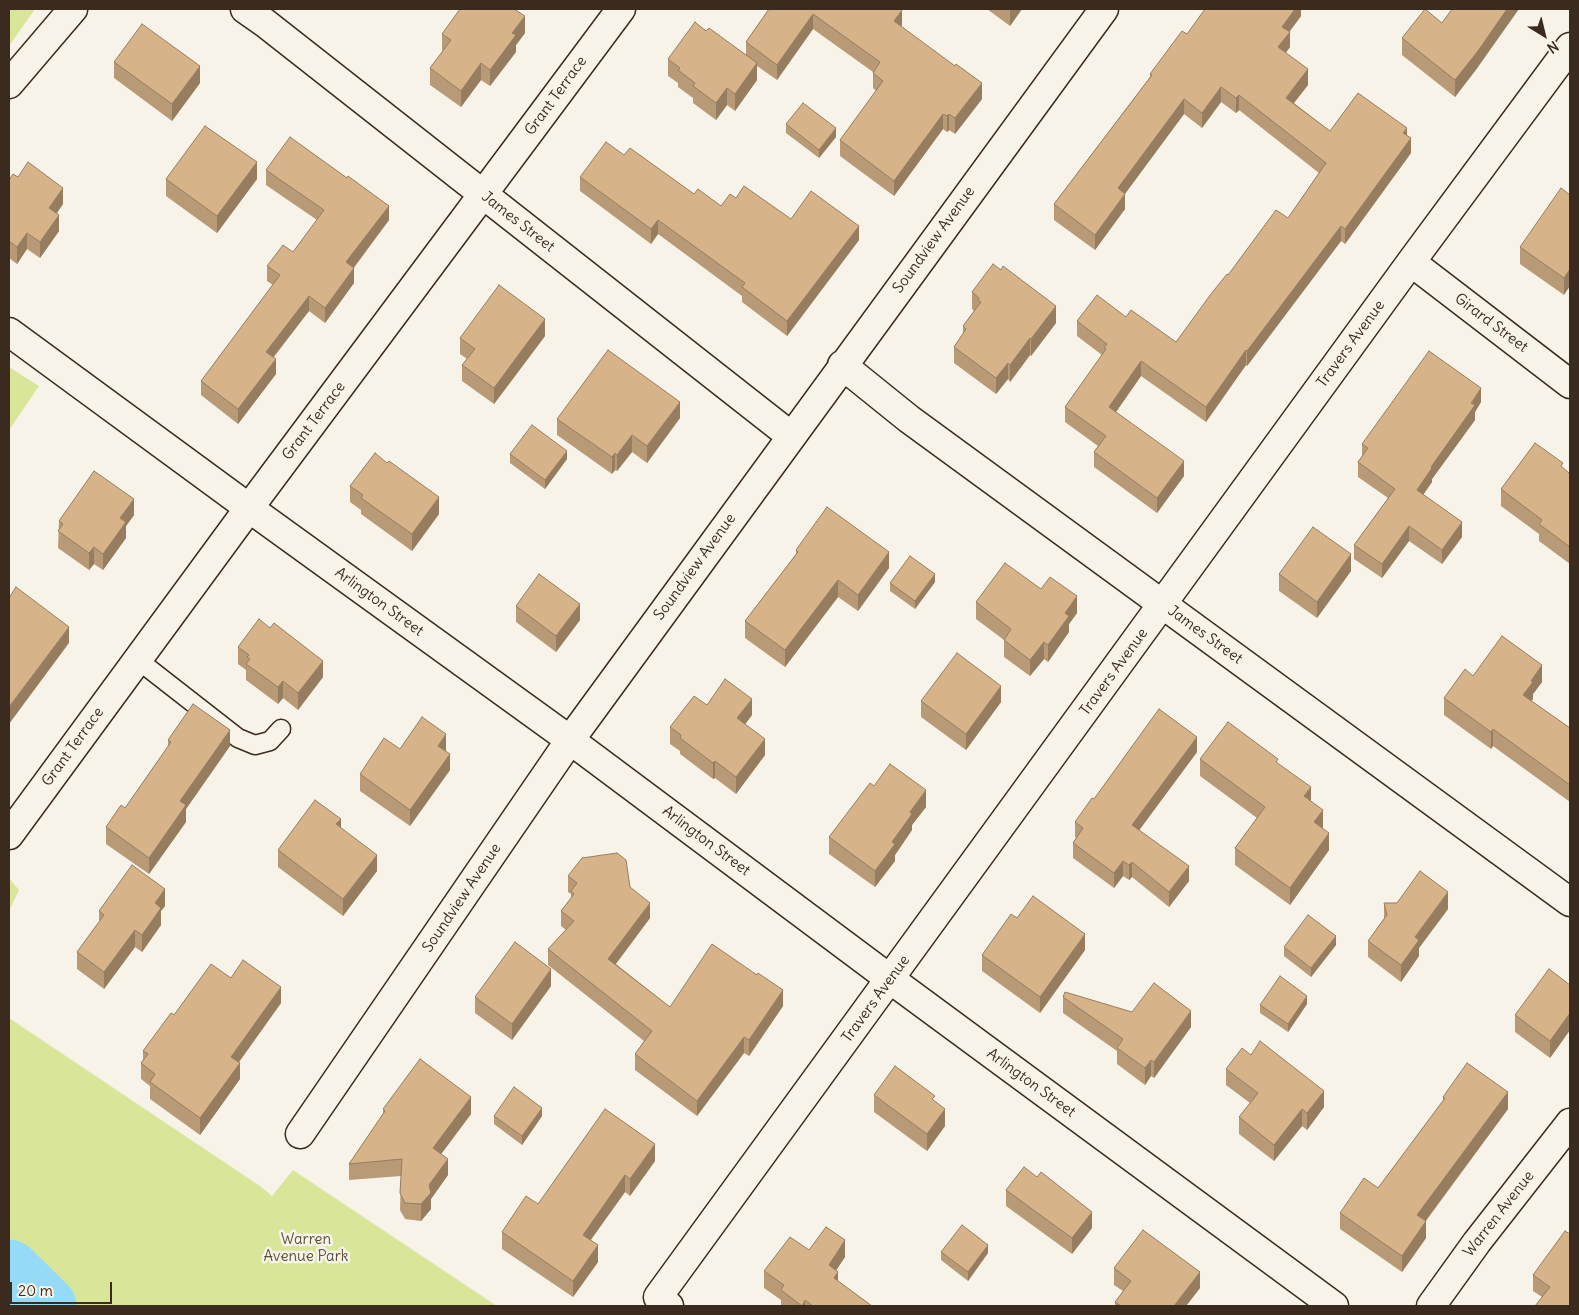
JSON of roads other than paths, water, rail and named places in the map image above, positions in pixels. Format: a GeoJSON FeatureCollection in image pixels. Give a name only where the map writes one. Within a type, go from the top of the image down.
{"type":"FeatureCollection","features":[{"type":"Feature","properties":{"kind":"street"},"geometry":{"type":"LineString","coordinates":[[9,84],[74,9]]}},
{"type":"Feature","properties":{"kind":"street","name":"James Street"},"geometry":{"type":"LineString","coordinates":[[245,9],[791,436]]}},
{"type":"Feature","properties":{"kind":"street","name":"Grant Terrace"},"geometry":{"type":"LineString","coordinates":[[9,835],[249,508],[621,9]]}},
{"type":"Feature","properties":{"kind":"street","name":"Soundview Avenue"},"geometry":{"type":"LineString","coordinates":[[300,1134],[570,740],[842,365],[1104,9]]}},
{"type":"Feature","properties":{"kind":"street","name":"Travers Avenue"},"geometry":{"type":"LineString","coordinates":[[664,1302],[890,979],[1411,262],[1570,47]]}},
{"type":"Feature","properties":{"kind":"street","name":"Girard Street"},"geometry":{"type":"LineString","coordinates":[[1411,262],[1570,384]]}},
{"type":"Feature","properties":{"kind":"street","name":"Arlington Street"},"geometry":{"type":"LineString","coordinates":[[9,332],[570,740],[890,979],[1334,1306]]}},
{"type":"Feature","properties":{"kind":"street","name":"James Street"},"geometry":{"type":"LineString","coordinates":[[842,365],[917,424],[1570,902]]}},
{"type":"Feature","properties":{"kind":"street","name":"Warren Avenue"},"geometry":{"type":"LineString","coordinates":[[1430,1306],[1477,1242],[1570,1123]]}},
{"type":"Feature","properties":{"kind":"lane"},"geometry":{"type":"LineString","coordinates":[[138,660],[238,738],[255,745],[270,741],[281,729]]}},
{"type":"Feature","properties":{"kind":"waterway"},"geometry":{"type":"LineString","coordinates":[[9,1270],[46,1306]]}},
{"type":"Feature","properties":{"kind":"park label","name":"Warren Avenue Park"},"geometry":{"type":"Point","coordinates":[306,1248]}}]}
